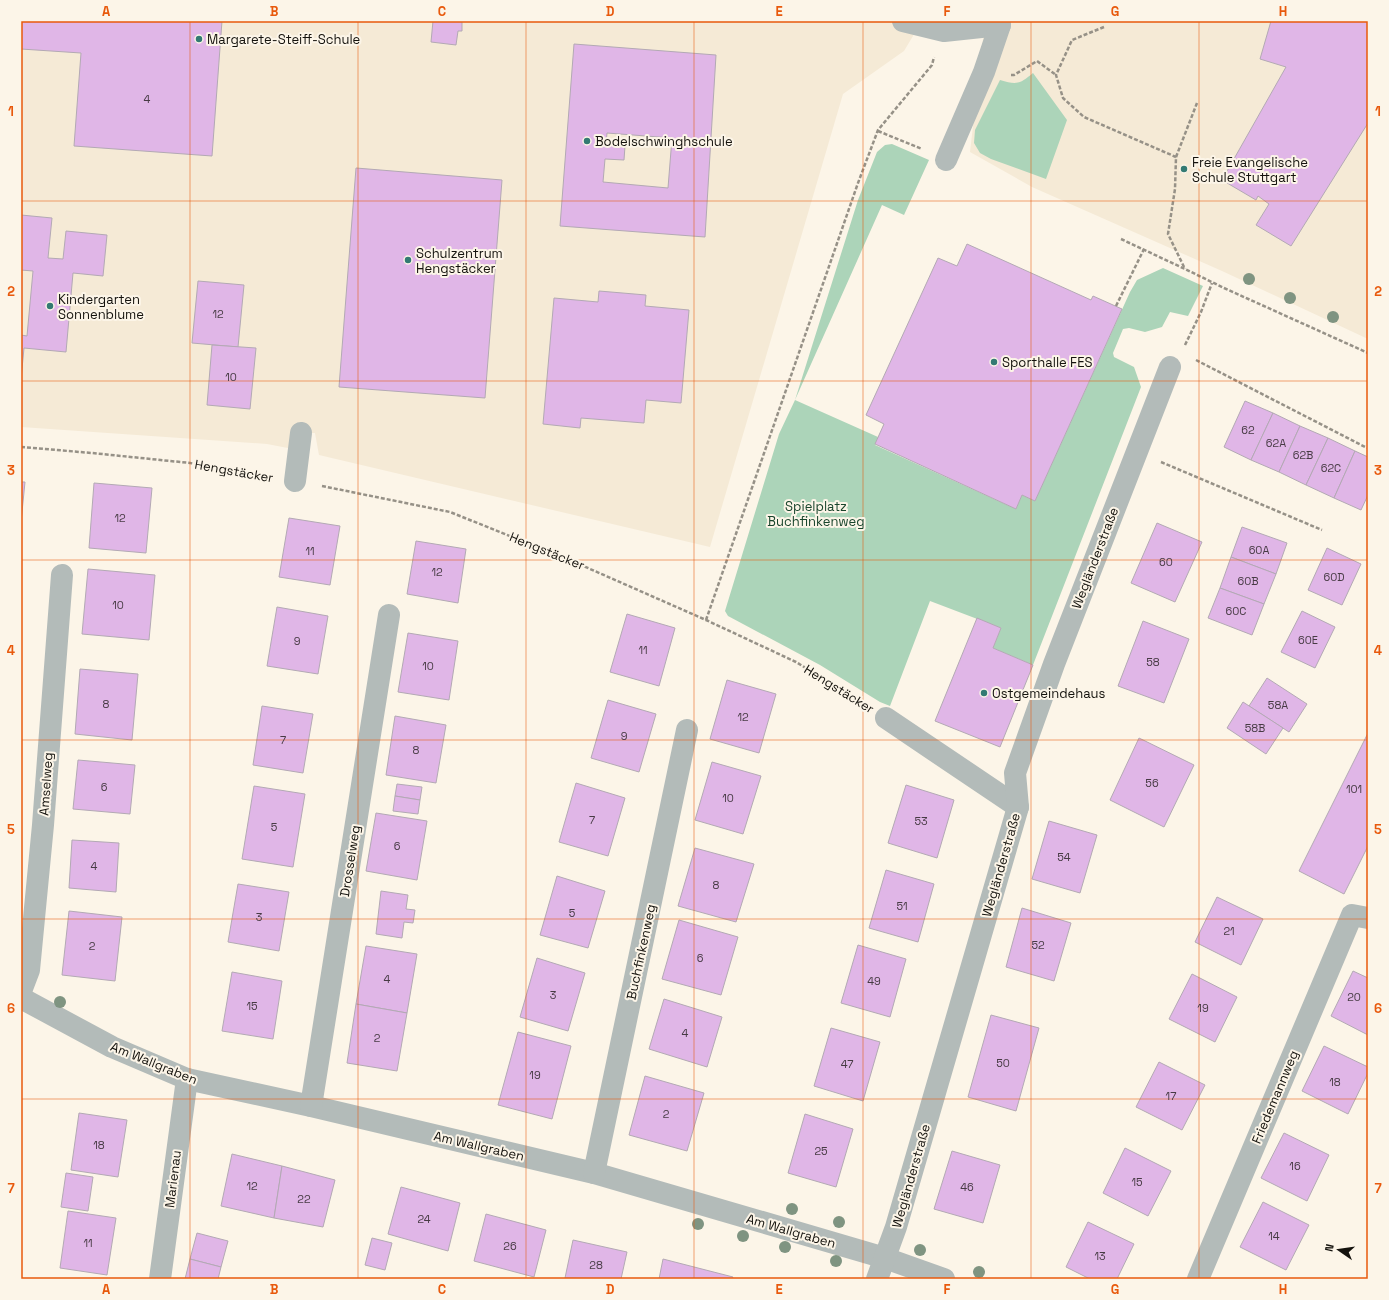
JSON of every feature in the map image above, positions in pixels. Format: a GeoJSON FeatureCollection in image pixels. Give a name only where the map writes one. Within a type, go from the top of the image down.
{"type":"FeatureCollection","features":[{"type":"Feature","properties":{"kind":"street"},"geometry":{"type":"LineString","coordinates":[[903,21],[944,31],[999,23],[984,72],[946,160]]}},
{"type":"Feature","properties":{"kind":"street","name":"Wegländerstraße"},"geometry":{"type":"LineString","coordinates":[[877,1279],[896,1227],[1018,807],[1015,773],[1054,664],[1137,452],[1176,359]]}},
{"type":"Feature","properties":{"kind":"street"},"geometry":{"type":"LineString","coordinates":[[295,481],[301,433]]}},
{"type":"Feature","properties":{"kind":"street","name":"Amselweg"},"geometry":{"type":"LineString","coordinates":[[21,991],[30,970],[43,825],[62,575]]}},
{"type":"Feature","properties":{"kind":"street","name":"Drosselweg"},"geometry":{"type":"LineString","coordinates":[[311,1106],[389,615]]}},
{"type":"Feature","properties":{"kind":"street","name":"Hengstäcker"},"geometry":{"type":"LineString","coordinates":[[886,718],[1018,807]]}},
{"type":"Feature","properties":{"kind":"street","name":"Buchfinkenweg"},"geometry":{"type":"LineString","coordinates":[[594,1173],[687,730]]}},
{"type":"Feature","properties":{"kind":"street","name":"Friedemannweg"},"geometry":{"type":"LineString","coordinates":[[1198,1279],[1360,917]]}},
{"type":"Feature","properties":{"kind":"street","name":"Am Wallgraben"},"geometry":{"type":"LineString","coordinates":[[21,998],[112,1047],[187,1079],[311,1106],[594,1173],[885,1258],[944,1279]]}},
{"type":"Feature","properties":{"kind":"street","name":"Marienau"},"geometry":{"type":"LineString","coordinates":[[160,1279],[187,1079]]}},
{"type":"Feature","properties":{"kind":"path"},"geometry":{"type":"LineString","coordinates":[[1104,26],[1072,40],[1056,75],[1063,98],[1084,117],[1176,157]]}},
{"type":"Feature","properties":{"kind":"path"},"geometry":{"type":"LineString","coordinates":[[706,620],[878,130],[932,65],[944,31]]}},
{"type":"Feature","properties":{"kind":"path"},"geometry":{"type":"LineString","coordinates":[[1186,269],[1168,234],[1175,189],[1176,157],[1197,103]]}},
{"type":"Feature","properties":{"kind":"path"},"geometry":{"type":"LineString","coordinates":[[878,130],[946,160]]}},
{"type":"Feature","properties":{"kind":"path"},"geometry":{"type":"LineString","coordinates":[[1121,239],[1186,269],[1212,283],[1368,353]]}},
{"type":"Feature","properties":{"kind":"path"},"geometry":{"type":"LineString","coordinates":[[1116,306],[1144,249]]}},
{"type":"Feature","properties":{"kind":"path"},"geometry":{"type":"LineString","coordinates":[[1212,283],[1201,312],[1176,359],[1197,361],[1367,448]]}},
{"type":"Feature","properties":{"kind":"path","name":"Hengstäcker"},"geometry":{"type":"LineString","coordinates":[[21,447],[190,463],[295,481],[450,512],[572,561],[706,620],[796,662],[886,718]]}},
{"type":"Feature","properties":{"kind":"path"},"geometry":{"type":"LineString","coordinates":[[1137,452],[1322,530]]}},
{"type":"Feature","properties":{"kind":"shaded area","name":"Schulzentrum Hengstäcker"},"geometry":{"type":"Polygon","coordinates":[[[21,21],[922,21],[904,51],[843,94],[710,547],[319,455],[315,433],[295,433],[293,449],[267,444],[21,427],[21,21]]]}},
{"type":"Feature","properties":{"kind":"shaded area","name":"Freie Evangelische Schule Stuttgart"},"geometry":{"type":"Polygon","coordinates":[[[985,21],[1368,21],[1368,339],[1222,271],[1032,187],[970,152],[985,21]]]}},
{"type":"Feature","properties":{"kind":"green space"},"geometry":{"type":"Polygon","coordinates":[[[1033,73],[1067,120],[1046,179],[991,159],[980,153],[974,143],[975,130],[1000,80],[1014,83],[1025,79],[1033,73]]]}},
{"type":"Feature","properties":{"kind":"green space"},"geometry":{"type":"Polygon","coordinates":[[[892,144],[929,160],[904,215],[882,205],[795,400],[858,200],[877,152],[885,145],[892,144]]]}},
{"type":"Feature","properties":{"kind":"green space","name":"Spielplatz Buchfinkenweg"},"geometry":{"type":"Polygon","coordinates":[[[1163,268],[1203,286],[1188,316],[1170,312],[1162,327],[1145,332],[1129,328],[1123,329],[1113,353],[1114,357],[1134,367],[1141,387],[1033,665],[993,648],[1001,628],[930,601],[890,706],[880,702],[820,665],[728,616],[725,611],[779,434],[795,400],[878,437],[875,445],[1016,509],[1022,495],[1035,501],[1130,292],[1137,280],[1163,268]]]}},
{"type":"Feature","properties":{"kind":"building"},"geometry":{"type":"Polygon","coordinates":[[[21,21],[222,21],[212,156],[74,146],[81,53],[21,49],[21,21]]]}},
{"type":"Feature","properties":{"kind":"building"},"geometry":{"type":"Polygon","coordinates":[[[433,21],[462,21],[462,31],[458,31],[456,45],[431,42],[433,21]]]}},
{"type":"Feature","properties":{"kind":"building"},"geometry":{"type":"Polygon","coordinates":[[[1271,21],[1368,21],[1368,123],[1291,246],[1256,225],[1269,204],[1258,196],[1256,200],[1222,180],[1286,67],[1260,59],[1271,21]]]}},
{"type":"Feature","properties":{"kind":"building","name":"Bodelschwinghschule"},"geometry":{"type":"Polygon","coordinates":[[[574,44],[716,55],[705,237],[560,226],[574,44]],[[607,133],[606,144],[625,146],[624,160],[605,159],[603,182],[668,188],[672,138],[607,133]]]}},
{"type":"Feature","properties":{"kind":"building"},"geometry":{"type":"Polygon","coordinates":[[[356,168],[502,180],[485,398],[339,387],[356,168]]]}},
{"type":"Feature","properties":{"kind":"building","name":"Kindergarten Sonnenblume"},"geometry":{"type":"Polygon","coordinates":[[[21,215],[52,218],[48,258],[63,259],[66,231],[107,235],[103,276],[73,273],[66,352],[24,348],[21,379],[21,335],[27,336],[33,271],[21,270],[21,215]]]}},
{"type":"Feature","properties":{"kind":"building","name":"Sporthalle FES"},"geometry":{"type":"Polygon","coordinates":[[[967,244],[1091,300],[1093,296],[1122,309],[1035,501],[1022,495],[1016,509],[875,444],[884,424],[866,415],[938,258],[957,266],[967,244]]]}},
{"type":"Feature","properties":{"kind":"building"},"geometry":{"type":"Polygon","coordinates":[[[198,281],[244,285],[238,347],[192,343],[198,281]]]}},
{"type":"Feature","properties":{"kind":"building"},"geometry":{"type":"Polygon","coordinates":[[[599,291],[646,295],[645,306],[689,310],[681,403],[646,400],[644,423],[581,418],[580,428],[543,424],[554,298],[598,302],[599,291]]]}},
{"type":"Feature","properties":{"kind":"building"},"geometry":{"type":"Polygon","coordinates":[[[212,345],[256,348],[250,409],[207,405],[212,345]]]}},
{"type":"Feature","properties":{"kind":"building"},"geometry":{"type":"Polygon","coordinates":[[[1245,401],[1273,413],[1251,460],[1224,447],[1245,401]]]}},
{"type":"Feature","properties":{"kind":"building"},"geometry":{"type":"Polygon","coordinates":[[[1273,413],[1300,426],[1279,472],[1251,460],[1273,413]]]}},
{"type":"Feature","properties":{"kind":"building"},"geometry":{"type":"Polygon","coordinates":[[[1300,426],[1328,438],[1306,485],[1279,472],[1300,426]]]}},
{"type":"Feature","properties":{"kind":"building"},"geometry":{"type":"Polygon","coordinates":[[[1328,438],[1355,451],[1334,498],[1306,485],[1328,438]]]}},
{"type":"Feature","properties":{"kind":"building"},"geometry":{"type":"Polygon","coordinates":[[[1355,451],[1368,457],[1368,495],[1361,510],[1334,498],[1355,451]]]}},
{"type":"Feature","properties":{"kind":"building"},"geometry":{"type":"Polygon","coordinates":[[[21,482],[25,482],[21,522],[21,482]]]}},
{"type":"Feature","properties":{"kind":"building"},"geometry":{"type":"Polygon","coordinates":[[[94,483],[152,488],[146,553],[89,548],[94,483]]]}},
{"type":"Feature","properties":{"kind":"building"},"geometry":{"type":"Polygon","coordinates":[[[289,518],[340,526],[330,585],[279,577],[289,518]]]}},
{"type":"Feature","properties":{"kind":"building"},"geometry":{"type":"Polygon","coordinates":[[[1157,523],[1202,542],[1175,602],[1131,583],[1157,523]]]}},
{"type":"Feature","properties":{"kind":"building"},"geometry":{"type":"Polygon","coordinates":[[[1242,527],[1287,543],[1276,574],[1231,557],[1242,527]]]}},
{"type":"Feature","properties":{"kind":"building"},"geometry":{"type":"Polygon","coordinates":[[[416,541],[466,549],[458,603],[407,594],[416,541]]]}},
{"type":"Feature","properties":{"kind":"building"},"geometry":{"type":"Polygon","coordinates":[[[1327,548],[1361,564],[1342,605],[1308,590],[1327,548]]]}},
{"type":"Feature","properties":{"kind":"building"},"geometry":{"type":"Polygon","coordinates":[[[1231,557],[1276,574],[1264,604],[1220,588],[1231,557]]]}},
{"type":"Feature","properties":{"kind":"building"},"geometry":{"type":"Polygon","coordinates":[[[88,569],[155,575],[149,640],[82,634],[88,569]]]}},
{"type":"Feature","properties":{"kind":"building"},"geometry":{"type":"Polygon","coordinates":[[[1220,588],[1264,604],[1252,635],[1208,618],[1220,588]]]}},
{"type":"Feature","properties":{"kind":"building"},"geometry":{"type":"Polygon","coordinates":[[[277,607],[328,616],[318,674],[267,666],[277,607]]]}},
{"type":"Feature","properties":{"kind":"building"},"geometry":{"type":"Polygon","coordinates":[[[1302,611],[1335,627],[1315,668],[1281,652],[1302,611]]]}},
{"type":"Feature","properties":{"kind":"building"},"geometry":{"type":"Polygon","coordinates":[[[627,614],[675,628],[659,686],[610,672],[627,614]]]}},
{"type":"Feature","properties":{"kind":"building","name":"Ostgemeindehaus"},"geometry":{"type":"Polygon","coordinates":[[[977,618],[1001,628],[993,648],[1033,665],[1000,747],[935,721],[977,618]]]}},
{"type":"Feature","properties":{"kind":"building"},"geometry":{"type":"Polygon","coordinates":[[[1143,621],[1189,639],[1164,703],[1118,686],[1143,621]]]}},
{"type":"Feature","properties":{"kind":"building"},"geometry":{"type":"Polygon","coordinates":[[[408,633],[458,641],[449,700],[398,692],[408,633]]]}},
{"type":"Feature","properties":{"kind":"building"},"geometry":{"type":"Polygon","coordinates":[[[80,669],[138,674],[132,740],[75,734],[80,669]]]}},
{"type":"Feature","properties":{"kind":"building"},"geometry":{"type":"Polygon","coordinates":[[[1267,678],[1307,704],[1289,732],[1249,706],[1267,678]]]}},
{"type":"Feature","properties":{"kind":"building"},"geometry":{"type":"Polygon","coordinates":[[[727,680],[776,694],[759,753],[710,739],[727,680]]]}},
{"type":"Feature","properties":{"kind":"building"},"geometry":{"type":"Polygon","coordinates":[[[608,700],[656,714],[639,772],[591,758],[608,700]]]}},
{"type":"Feature","properties":{"kind":"building"},"geometry":{"type":"Polygon","coordinates":[[[1243,702],[1283,728],[1266,754],[1227,728],[1243,702]]]}},
{"type":"Feature","properties":{"kind":"building"},"geometry":{"type":"Polygon","coordinates":[[[262,706],[313,714],[303,773],[253,765],[262,706]]]}},
{"type":"Feature","properties":{"kind":"building"},"geometry":{"type":"Polygon","coordinates":[[[395,716],[446,725],[436,783],[386,775],[395,716]]]}},
{"type":"Feature","properties":{"kind":"building"},"geometry":{"type":"Polygon","coordinates":[[[1368,733],[1368,846],[1344,894],[1299,871],[1368,733]]]}},
{"type":"Feature","properties":{"kind":"building"},"geometry":{"type":"Polygon","coordinates":[[[1139,738],[1194,765],[1164,827],[1110,800],[1139,738]]]}},
{"type":"Feature","properties":{"kind":"building"},"geometry":{"type":"Polygon","coordinates":[[[78,760],[135,765],[130,814],[73,809],[78,760]]]}},
{"type":"Feature","properties":{"kind":"building"},"geometry":{"type":"Polygon","coordinates":[[[712,762],[761,776],[743,834],[695,820],[712,762]]]}},
{"type":"Feature","properties":{"kind":"building"},"geometry":{"type":"Polygon","coordinates":[[[576,783],[625,798],[608,856],[559,842],[576,783]]]}},
{"type":"Feature","properties":{"kind":"building"},"geometry":{"type":"Polygon","coordinates":[[[397,784],[422,787],[420,800],[395,796],[397,784]]]}},
{"type":"Feature","properties":{"kind":"building"},"geometry":{"type":"Polygon","coordinates":[[[906,785],[954,800],[937,858],[888,843],[906,785]]]}},
{"type":"Feature","properties":{"kind":"building"},"geometry":{"type":"Polygon","coordinates":[[[254,786],[305,794],[293,867],[242,859],[254,786]]]}},
{"type":"Feature","properties":{"kind":"building"},"geometry":{"type":"Polygon","coordinates":[[[395,796],[420,800],[418,814],[393,811],[395,796]]]}},
{"type":"Feature","properties":{"kind":"building"},"geometry":{"type":"Polygon","coordinates":[[[376,813],[427,821],[417,880],[366,871],[376,813]]]}},
{"type":"Feature","properties":{"kind":"building"},"geometry":{"type":"Polygon","coordinates":[[[1049,821],[1097,835],[1080,893],[1032,879],[1049,821]]]}},
{"type":"Feature","properties":{"kind":"building"},"geometry":{"type":"Polygon","coordinates":[[[72,840],[119,843],[116,892],[69,888],[72,840]]]}},
{"type":"Feature","properties":{"kind":"building"},"geometry":{"type":"Polygon","coordinates":[[[695,848],[754,864],[736,922],[678,906],[695,848]]]}},
{"type":"Feature","properties":{"kind":"building"},"geometry":{"type":"Polygon","coordinates":[[[886,870],[934,884],[918,942],[869,928],[886,870]]]}},
{"type":"Feature","properties":{"kind":"building"},"geometry":{"type":"Polygon","coordinates":[[[557,876],[605,891],[588,948],[540,935],[557,876]]]}},
{"type":"Feature","properties":{"kind":"building"},"geometry":{"type":"Polygon","coordinates":[[[238,884],[289,892],[279,951],[228,942],[238,884]]]}},
{"type":"Feature","properties":{"kind":"building"},"geometry":{"type":"Polygon","coordinates":[[[381,891],[408,895],[406,909],[415,910],[413,923],[404,922],[402,938],[376,934],[381,891]]]}},
{"type":"Feature","properties":{"kind":"building"},"geometry":{"type":"Polygon","coordinates":[[[1217,897],[1263,919],[1241,965],[1195,942],[1217,897]]]}},
{"type":"Feature","properties":{"kind":"building"},"geometry":{"type":"Polygon","coordinates":[[[1022,908],[1071,923],[1054,981],[1006,967],[1022,908]]]}},
{"type":"Feature","properties":{"kind":"building"},"geometry":{"type":"Polygon","coordinates":[[[69,911],[122,917],[115,981],[62,975],[69,911]]]}},
{"type":"Feature","properties":{"kind":"building"},"geometry":{"type":"Polygon","coordinates":[[[679,920],[738,937],[721,995],[662,979],[679,920]]]}},
{"type":"Feature","properties":{"kind":"building"},"geometry":{"type":"Polygon","coordinates":[[[858,945],[906,959],[890,1017],[841,1003],[858,945]]]}},
{"type":"Feature","properties":{"kind":"building"},"geometry":{"type":"Polygon","coordinates":[[[366,946],[417,954],[407,1013],[356,1004],[366,946]]]}},
{"type":"Feature","properties":{"kind":"building"},"geometry":{"type":"Polygon","coordinates":[[[537,958],[585,973],[568,1031],[520,1017],[537,958]]]}},
{"type":"Feature","properties":{"kind":"building"},"geometry":{"type":"Polygon","coordinates":[[[1353,971],[1368,978],[1368,1035],[1331,1016],[1353,971]]]}},
{"type":"Feature","properties":{"kind":"building"},"geometry":{"type":"Polygon","coordinates":[[[232,972],[282,981],[273,1039],[222,1031],[232,972]]]}},
{"type":"Feature","properties":{"kind":"building"},"geometry":{"type":"Polygon","coordinates":[[[1192,974],[1237,997],[1215,1042],[1169,1019],[1192,974]]]}},
{"type":"Feature","properties":{"kind":"building"},"geometry":{"type":"Polygon","coordinates":[[[664,999],[722,1017],[707,1067],[649,1049],[664,999]]]}},
{"type":"Feature","properties":{"kind":"building"},"geometry":{"type":"Polygon","coordinates":[[[356,1004],[407,1013],[397,1071],[347,1063],[356,1004]]]}},
{"type":"Feature","properties":{"kind":"building"},"geometry":{"type":"Polygon","coordinates":[[[991,1015],[1039,1028],[1016,1111],[968,1097],[991,1015]]]}},
{"type":"Feature","properties":{"kind":"building"},"geometry":{"type":"Polygon","coordinates":[[[831,1028],[880,1042],[863,1101],[814,1086],[831,1028]]]}},
{"type":"Feature","properties":{"kind":"building"},"geometry":{"type":"Polygon","coordinates":[[[518,1032],[571,1046],[552,1119],[498,1105],[518,1032]]]}},
{"type":"Feature","properties":{"kind":"building"},"geometry":{"type":"Polygon","coordinates":[[[1324,1046],[1368,1067],[1368,1073],[1348,1114],[1302,1091],[1324,1046]]]}},
{"type":"Feature","properties":{"kind":"building"},"geometry":{"type":"Polygon","coordinates":[[[1159,1062],[1205,1085],[1182,1130],[1136,1107],[1159,1062]]]}},
{"type":"Feature","properties":{"kind":"building"},"geometry":{"type":"Polygon","coordinates":[[[645,1076],[704,1093],[687,1151],[629,1135],[645,1076]]]}},
{"type":"Feature","properties":{"kind":"building"},"geometry":{"type":"Polygon","coordinates":[[[79,1113],[127,1120],[118,1177],[71,1170],[79,1113]]]}},
{"type":"Feature","properties":{"kind":"building"},"geometry":{"type":"Polygon","coordinates":[[[805,1114],[853,1129],[836,1187],[788,1173],[805,1114]]]}},
{"type":"Feature","properties":{"kind":"building"},"geometry":{"type":"Polygon","coordinates":[[[1284,1133],[1329,1155],[1307,1201],[1261,1178],[1284,1133]]]}},
{"type":"Feature","properties":{"kind":"building"},"geometry":{"type":"Polygon","coordinates":[[[1125,1148],[1171,1171],[1148,1216],[1103,1193],[1125,1148]]]}},
{"type":"Feature","properties":{"kind":"building"},"geometry":{"type":"Polygon","coordinates":[[[952,1151],[1000,1165],[983,1223],[934,1209],[952,1151]]]}},
{"type":"Feature","properties":{"kind":"building"},"geometry":{"type":"Polygon","coordinates":[[[232,1154],[282,1166],[274,1218],[221,1206],[232,1154]]]}},
{"type":"Feature","properties":{"kind":"building"},"geometry":{"type":"Polygon","coordinates":[[[282,1166],[335,1180],[323,1227],[274,1218],[282,1166]]]}},
{"type":"Feature","properties":{"kind":"building"},"geometry":{"type":"Polygon","coordinates":[[[66,1173],[93,1177],[88,1211],[61,1207],[66,1173]]]}},
{"type":"Feature","properties":{"kind":"building"},"geometry":{"type":"Polygon","coordinates":[[[401,1187],[460,1203],[448,1251],[388,1234],[401,1187]]]}},
{"type":"Feature","properties":{"kind":"building"},"geometry":{"type":"Polygon","coordinates":[[[1263,1202],[1309,1225],[1286,1270],[1240,1247],[1263,1202]]]}},
{"type":"Feature","properties":{"kind":"building"},"geometry":{"type":"Polygon","coordinates":[[[68,1211],[116,1218],[107,1275],[60,1268],[68,1211]]]}},
{"type":"Feature","properties":{"kind":"building"},"geometry":{"type":"Polygon","coordinates":[[[486,1214],[546,1230],[534,1277],[474,1261],[486,1214]]]}},
{"type":"Feature","properties":{"kind":"building"},"geometry":{"type":"Polygon","coordinates":[[[1088,1222],[1134,1244],[1117,1279],[1090,1279],[1066,1267],[1088,1222]]]}},
{"type":"Feature","properties":{"kind":"building"},"geometry":{"type":"Polygon","coordinates":[[[197,1233],[228,1241],[221,1267],[190,1259],[197,1233]]]}},
{"type":"Feature","properties":{"kind":"building"},"geometry":{"type":"Polygon","coordinates":[[[372,1238],[392,1243],[385,1270],[365,1265],[372,1238]]]}},
{"type":"Feature","properties":{"kind":"building"},"geometry":{"type":"Polygon","coordinates":[[[573,1240],[627,1252],[621,1279],[565,1278],[573,1240]]]}},
{"type":"Feature","properties":{"kind":"building"},"geometry":{"type":"Polygon","coordinates":[[[190,1259],[221,1267],[218,1279],[185,1279],[190,1259]]]}},
{"type":"Feature","properties":{"kind":"building"},"geometry":{"type":"Polygon","coordinates":[[[663,1259],[733,1277],[732,1279],[659,1279],[663,1259]]]}},
{"type":"Feature","properties":{"kind":"place","name":"Margarete-Steiff-Schule"},"geometry":{"type":"Point","coordinates":[199,39]}},
{"type":"Feature","properties":{"kind":"place","name":"Bodelschwinghschule"},"geometry":{"type":"Point","coordinates":[587,141]}},
{"type":"Feature","properties":{"kind":"place","name":"Freie Evangelische Schule Stuttgart"},"geometry":{"type":"Point","coordinates":[1184,169]}},
{"type":"Feature","properties":{"kind":"place","name":"Schulzentrum Hengstäcker"},"geometry":{"type":"Point","coordinates":[408,260]}},
{"type":"Feature","properties":{"kind":"place","name":"Kindergarten Sonnenblume"},"geometry":{"type":"Point","coordinates":[50,306]}},
{"type":"Feature","properties":{"kind":"place","name":"Sporthalle FES"},"geometry":{"type":"Point","coordinates":[994,362]}},
{"type":"Feature","properties":{"kind":"place","name":"Ostgemeindehaus"},"geometry":{"type":"Point","coordinates":[984,693]}}]}
